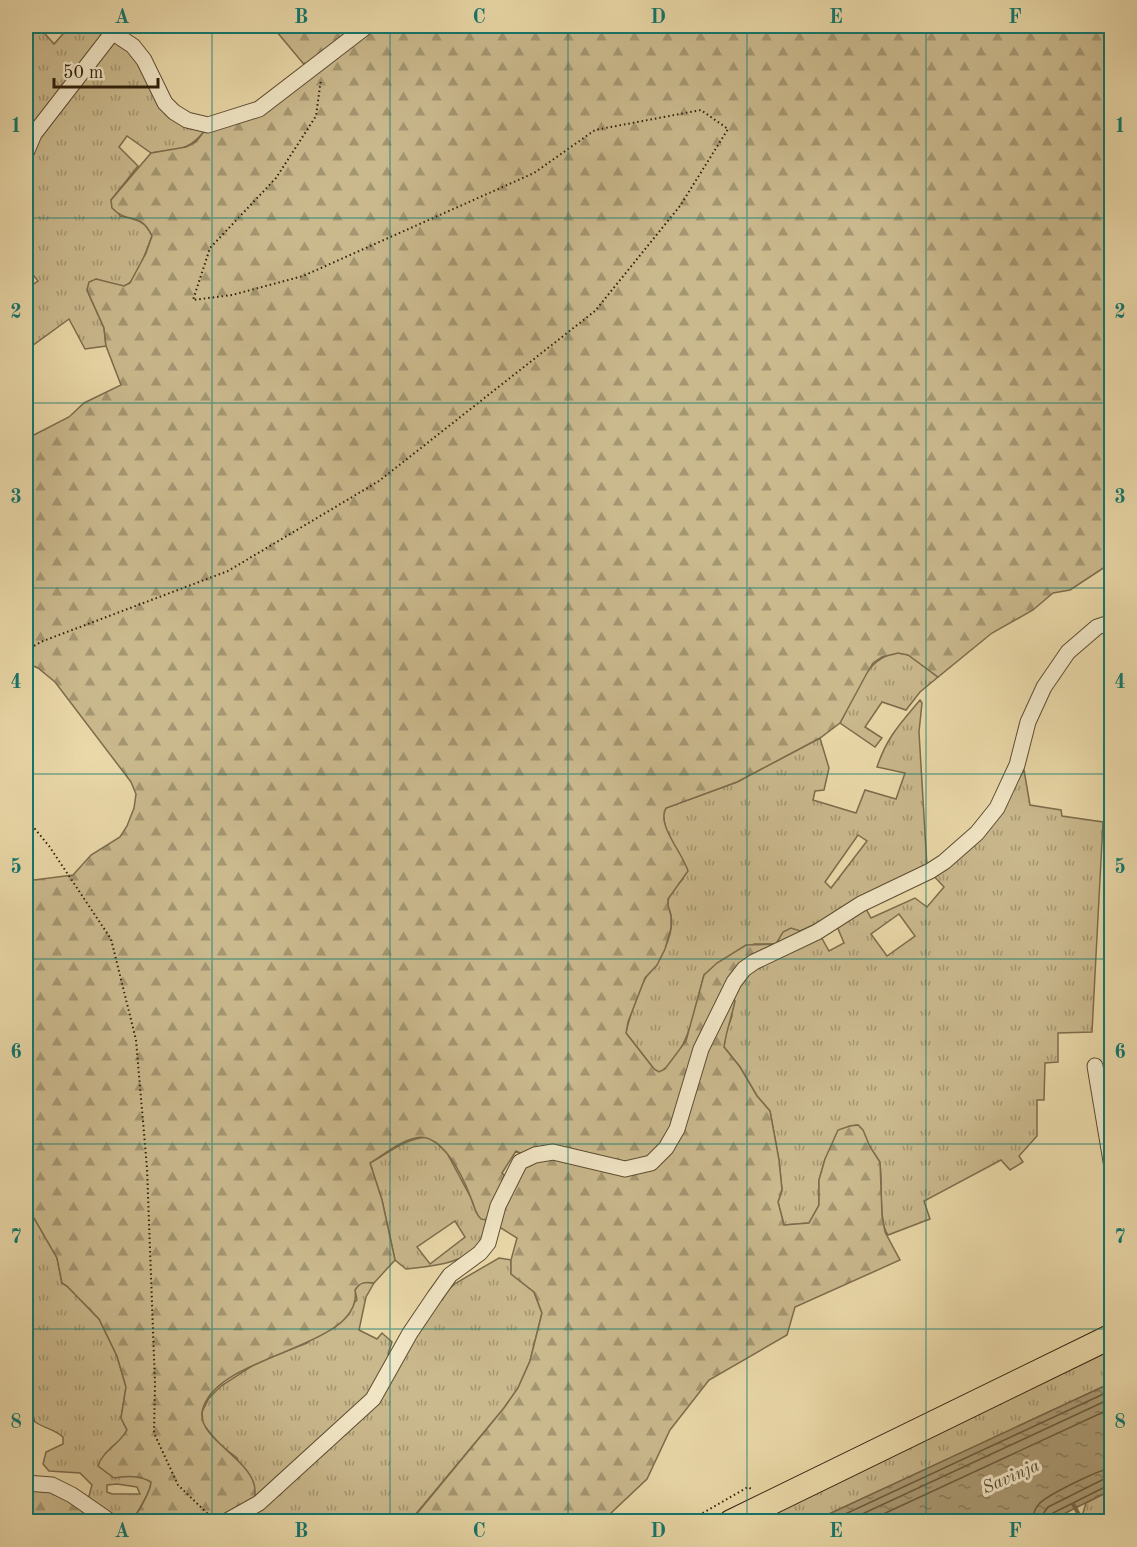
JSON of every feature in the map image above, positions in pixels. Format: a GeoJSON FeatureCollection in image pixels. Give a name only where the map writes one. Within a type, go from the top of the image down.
{"type":"FeatureCollection","features":[{"type":"Feature","properties":{"kind":"main road"},"geometry":{"type":"LineString","coordinates":[[731,1521],[1112,1336]]}},
{"type":"Feature","properties":{"kind":"street"},"geometry":{"type":"LineString","coordinates":[[26,153],[34,134],[108,29],[133,46],[144,60],[165,103],[187,120],[208,125],[259,109],[367,26]]}},
{"type":"Feature","properties":{"kind":"street"},"geometry":{"type":"LineString","coordinates":[[225,1521],[259,1503],[373,1399],[411,1333],[450,1275],[480,1253],[488,1244],[498,1206],[520,1162],[535,1155],[553,1152],[574,1155],[625,1169],[651,1162],[666,1148],[678,1129],[701,1049],[734,982],[744,969],[817,932],[861,904],[930,871],[944,862],[977,833],[997,808],[1017,765],[1028,722],[1044,687],[1068,652],[1097,627],[1112,622]]}},
{"type":"Feature","properties":{"kind":"street"},"geometry":{"type":"LineString","coordinates":[[1095,1066],[1112,1167]]}},
{"type":"Feature","properties":{"kind":"street"},"geometry":{"type":"LineString","coordinates":[[26,1483],[52,1485],[72,1495],[111,1521]]}},
{"type":"Feature","properties":{"kind":"path"},"geometry":{"type":"LineString","coordinates":[[26,650],[54,637],[228,572],[379,481],[595,311],[680,206],[728,129],[700,110],[595,130],[534,173],[303,276],[232,295],[193,300],[210,248],[276,178],[316,116],[323,61]]}},
{"type":"Feature","properties":{"kind":"path"},"geometry":{"type":"LineString","coordinates":[[26,818],[49,846],[111,939],[136,1040],[147,1168],[155,1384],[154,1433],[178,1485],[215,1521]]}},
{"type":"Feature","properties":{"kind":"green space"},"geometry":{"type":"Polygon","coordinates":[[[26,26],[38,26],[54,44],[70,26],[94,27],[106,35],[26,143],[26,26]]]}},
{"type":"Feature","properties":{"kind":"green space"},"geometry":{"type":"Polygon","coordinates":[[[274,26],[358,26],[307,68],[274,26]]]}},
{"type":"Feature","properties":{"kind":"green space"},"geometry":{"type":"Polygon","coordinates":[[[376,26],[1111,26],[1111,563],[1070,590],[1053,593],[1033,610],[992,633],[938,677],[908,655],[898,653],[882,657],[873,663],[840,723],[820,738],[737,782],[666,808],[664,815],[667,831],[688,871],[668,899],[671,928],[665,949],[657,965],[645,978],[626,1033],[654,1069],[659,1072],[665,1069],[686,1041],[704,975],[717,963],[746,945],[776,944],[783,932],[791,928],[800,931],[823,921],[744,965],[671,1131],[648,1159],[634,1165],[524,1155],[516,1151],[502,1173],[506,1177],[490,1221],[479,1217],[457,1168],[434,1141],[425,1138],[409,1140],[370,1163],[382,1200],[395,1260],[374,1283],[363,1283],[357,1287],[351,1310],[336,1326],[232,1376],[212,1392],[202,1412],[207,1430],[250,1474],[255,1489],[254,1503],[224,1521],[133,1521],[147,1496],[151,1482],[133,1477],[114,1478],[98,1466],[100,1460],[127,1430],[121,1418],[126,1387],[117,1356],[99,1319],[62,1283],[57,1258],[26,1204],[26,869],[34,880],[73,875],[91,855],[120,837],[134,808],[136,794],[131,782],[55,682],[38,668],[26,663],[26,439],[69,417],[84,403],[121,385],[106,346],[104,328],[87,290],[89,282],[96,279],[124,286],[130,283],[152,236],[143,223],[123,216],[112,208],[111,200],[151,153],[186,147],[196,142],[206,129],[218,125],[353,46],[376,26]]]}},
{"type":"Feature","properties":{"kind":"green space"},"geometry":{"type":"Polygon","coordinates":[[[114,42],[127,46],[155,92],[206,129],[188,146],[151,153],[127,136],[119,147],[138,166],[111,200],[120,216],[143,223],[152,236],[141,264],[128,284],[118,286],[96,279],[87,290],[104,328],[106,346],[85,349],[69,319],[28,349],[26,364],[26,289],[38,281],[26,266],[26,163],[32,145],[114,42]]]}},
{"type":"Feature","properties":{"kind":"green space"},"geometry":{"type":"Polygon","coordinates":[[[898,653],[909,655],[938,677],[920,692],[906,710],[882,702],[865,727],[882,738],[875,747],[840,723],[862,679],[869,670],[887,656],[898,653]]]}},
{"type":"Feature","properties":{"kind":"green space"},"geometry":{"type":"Polygon","coordinates":[[[920,700],[922,703],[919,732],[927,867],[776,944],[754,944],[704,975],[694,1015],[684,1042],[669,1065],[659,1073],[626,1033],[647,975],[661,957],[666,944],[671,924],[669,899],[672,891],[683,879],[665,826],[663,812],[666,808],[737,782],[820,738],[829,768],[824,790],[815,791],[813,800],[856,813],[865,790],[896,799],[905,773],[877,767],[890,739],[920,700]],[[858,835],[825,882],[831,888],[867,841],[858,835]]]}},
{"type":"Feature","properties":{"kind":"green space"},"geometry":{"type":"Polygon","coordinates":[[[1024,770],[1030,805],[1061,810],[1062,816],[1103,822],[1092,1032],[1058,1033],[1058,1062],[1045,1063],[1044,1100],[1037,1100],[1037,1136],[1019,1156],[1023,1162],[1010,1170],[1001,1160],[924,1201],[930,1219],[888,1235],[883,1221],[879,1162],[860,1127],[850,1126],[825,1159],[819,1180],[819,1205],[809,1223],[784,1225],[778,1202],[782,1190],[770,1111],[757,1096],[740,1067],[724,1047],[732,1016],[731,994],[745,973],[820,935],[829,951],[844,943],[836,924],[865,907],[871,918],[915,898],[927,907],[944,887],[933,875],[1000,811],[1024,770]],[[899,914],[871,934],[887,956],[915,936],[899,914]]]}},
{"type":"Feature","properties":{"kind":"green space"},"geometry":{"type":"Polygon","coordinates":[[[731,994],[735,1001],[724,1047],[740,1067],[757,1096],[770,1111],[782,1190],[778,1202],[784,1225],[809,1223],[819,1205],[819,1180],[825,1159],[838,1130],[858,1125],[880,1162],[885,1232],[900,1260],[795,1307],[787,1335],[709,1380],[670,1430],[647,1479],[610,1514],[606,1521],[410,1522],[504,1408],[518,1388],[530,1361],[542,1313],[534,1292],[511,1274],[511,1260],[517,1238],[496,1225],[522,1167],[538,1158],[654,1165],[695,1083],[731,994]]]}},
{"type":"Feature","properties":{"kind":"green space"},"geometry":{"type":"Polygon","coordinates":[[[427,1137],[447,1153],[476,1212],[490,1221],[485,1237],[469,1254],[428,1267],[406,1269],[395,1260],[382,1200],[370,1163],[404,1143],[427,1137]],[[455,1221],[417,1247],[430,1264],[465,1237],[455,1221]]]}},
{"type":"Feature","properties":{"kind":"green space"},"geometry":{"type":"Polygon","coordinates":[[[26,1204],[57,1258],[62,1283],[99,1319],[117,1356],[126,1387],[121,1418],[127,1430],[122,1439],[113,1446],[114,1477],[138,1477],[151,1482],[147,1496],[133,1521],[116,1518],[88,1500],[92,1485],[80,1473],[49,1471],[43,1464],[46,1452],[63,1444],[63,1437],[35,1422],[30,1405],[26,1403],[28,1387],[26,1386],[26,1204]],[[107,1485],[107,1492],[140,1494],[137,1487],[107,1485]]]}},
{"type":"Feature","properties":{"kind":"green space"},"geometry":{"type":"Polygon","coordinates":[[[499,1258],[511,1260],[511,1274],[534,1292],[542,1313],[530,1361],[518,1388],[504,1408],[410,1521],[236,1522],[340,1436],[439,1297],[456,1283],[499,1258]]]}},
{"type":"Feature","properties":{"kind":"green space"},"geometry":{"type":"Polygon","coordinates":[[[374,1283],[366,1297],[359,1330],[377,1339],[382,1333],[392,1342],[388,1354],[393,1358],[374,1393],[254,1503],[237,1458],[219,1444],[203,1424],[202,1412],[209,1398],[221,1386],[258,1362],[307,1343],[357,1300],[355,1290],[359,1284],[374,1283]]]}},
{"type":"Feature","properties":{"kind":"green space"},"geometry":{"type":"Polygon","coordinates":[[[1111,1345],[1111,1383],[814,1521],[750,1522],[1111,1345]]]}},
{"type":"Feature","properties":{"kind":"green space"},"geometry":{"type":"Polygon","coordinates":[[[26,1489],[62,1493],[100,1521],[26,1521],[26,1489]]]}},
{"type":"Feature","properties":{"kind":"green space"},"geometry":{"type":"Polygon","coordinates":[[[1111,1490],[1111,1514],[1099,1521],[1087,1522],[1083,1513],[1086,1503],[1111,1490]]]}},
{"type":"Feature","properties":{"kind":"water","name":"Savinja"},"geometry":{"type":"Polygon","coordinates":[[[1111,1383],[1111,1490],[1050,1521],[814,1521],[1111,1383]]]}},
{"type":"Feature","properties":{"kind":"waterway"},"geometry":{"type":"LineString","coordinates":[[1073,1504],[1083,1522]]}}]}
